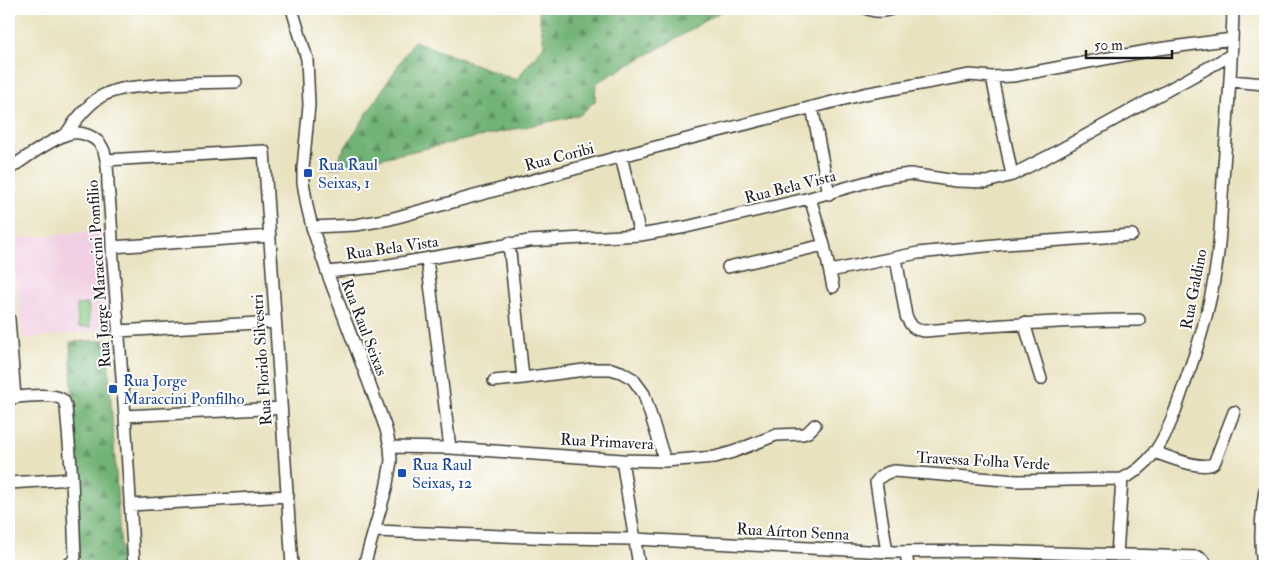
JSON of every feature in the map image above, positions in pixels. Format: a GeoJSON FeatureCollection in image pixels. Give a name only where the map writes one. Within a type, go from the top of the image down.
{"type":"FeatureCollection","features":[{"type":"Feature","properties":{"kind":"street","name":"Rua Raul Seixas"},"geometry":{"type":"LineString","coordinates":[[292,9],[307,59],[309,105],[303,175],[307,206],[327,272],[381,414],[390,447],[386,489],[364,566]]}},
{"type":"Feature","properties":{"kind":"street"},"geometry":{"type":"LineString","coordinates":[[868,9],[882,12],[891,9]]}},
{"type":"Feature","properties":{"kind":"street","name":"Rua Galdino"},"geometry":{"type":"LineString","coordinates":[[1122,479],[1142,467],[1154,452],[1165,433],[1178,403],[1204,328],[1216,266],[1232,55],[1233,9]]}},
{"type":"Feature","properties":{"kind":"street","name":"Rua Coribi"},"geometry":{"type":"LineString","coordinates":[[312,227],[356,225],[390,219],[621,156],[864,94],[970,75],[1013,76],[1158,49],[1232,39]]}},
{"type":"Feature","properties":{"kind":"street","name":"Rua Bela Vista"},"geometry":{"type":"LineString","coordinates":[[327,272],[377,267],[509,243],[640,235],[686,227],[829,194],[881,178],[910,174],[956,181],[988,182],[1012,175],[1047,157],[1232,55]]}},
{"type":"Feature","properties":{"kind":"street"},"geometry":{"type":"LineString","coordinates":[[992,76],[1012,175]]}},
{"type":"Feature","properties":{"kind":"street"},"geometry":{"type":"LineString","coordinates":[[1230,81],[1265,84]]}},
{"type":"Feature","properties":{"kind":"street"},"geometry":{"type":"LineString","coordinates":[[9,169],[66,134],[83,112],[98,98],[118,89],[133,86],[190,82],[236,82]]}},
{"type":"Feature","properties":{"kind":"street"},"geometry":{"type":"LineString","coordinates":[[812,107],[829,194]]}},
{"type":"Feature","properties":{"kind":"street","name":"Rua Jorge Maraccini Pomfilio"},"geometry":{"type":"LineString","coordinates":[[66,134],[77,133],[95,139],[101,145],[106,160],[134,566]]}},
{"type":"Feature","properties":{"kind":"street","name":"Rua Florido Silvestri"},"geometry":{"type":"LineString","coordinates":[[106,160],[264,145],[292,566]]}},
{"type":"Feature","properties":{"kind":"street"},"geometry":{"type":"LineString","coordinates":[[621,156],[640,235]]}},
{"type":"Feature","properties":{"kind":"street"},"geometry":{"type":"LineString","coordinates":[[810,198],[824,245],[833,287]]}},
{"type":"Feature","properties":{"kind":"street"},"geometry":{"type":"LineString","coordinates":[[830,271],[918,253],[1005,244],[1132,235]]}},
{"type":"Feature","properties":{"kind":"street"},"geometry":{"type":"LineString","coordinates":[[112,247],[270,236]]}},
{"type":"Feature","properties":{"kind":"street"},"geometry":{"type":"LineString","coordinates":[[509,243],[523,378]]}},
{"type":"Feature","properties":{"kind":"street"},"geometry":{"type":"LineString","coordinates":[[728,267],[824,245]]}},
{"type":"Feature","properties":{"kind":"street"},"geometry":{"type":"LineString","coordinates":[[896,258],[906,316],[910,325],[916,330],[925,331],[1024,323],[1139,320]]}},
{"type":"Feature","properties":{"kind":"street"},"geometry":{"type":"LineString","coordinates":[[427,259],[450,448]]}},
{"type":"Feature","properties":{"kind":"street"},"geometry":{"type":"LineString","coordinates":[[9,320],[12,398],[57,397],[64,401],[66,407],[72,479],[75,557],[66,566]]}},
{"type":"Feature","properties":{"kind":"street"},"geometry":{"type":"LineString","coordinates":[[118,331],[275,322]]}},
{"type":"Feature","properties":{"kind":"street"},"geometry":{"type":"LineString","coordinates":[[1024,323],[1041,379]]}},
{"type":"Feature","properties":{"kind":"street"},"geometry":{"type":"LineString","coordinates":[[494,381],[592,369],[611,369],[621,372],[633,379],[644,394],[665,460]]}},
{"type":"Feature","properties":{"kind":"street"},"geometry":{"type":"LineString","coordinates":[[125,416],[281,408]]}},
{"type":"Feature","properties":{"kind":"street"},"geometry":{"type":"LineString","coordinates":[[1154,452],[1190,464],[1208,466],[1216,461],[1234,412]]}},
{"type":"Feature","properties":{"kind":"street","name":"Rua Primavera"},"geometry":{"type":"LineString","coordinates":[[390,447],[450,448],[622,460],[665,460],[715,457],[734,452],[776,435],[803,434],[815,425]]}},
{"type":"Feature","properties":{"kind":"street"},"geometry":{"type":"LineString","coordinates":[[622,460],[639,566]]}},
{"type":"Feature","properties":{"kind":"street","name":"Travessa Folha Verde"},"geometry":{"type":"LineString","coordinates":[[887,552],[876,482],[880,476],[887,472],[894,470],[1017,481],[1122,479]]}},
{"type":"Feature","properties":{"kind":"street"},"geometry":{"type":"LineString","coordinates":[[9,483],[72,479]]}},
{"type":"Feature","properties":{"kind":"street"},"geometry":{"type":"LineString","coordinates":[[1117,555],[1122,479]]}},
{"type":"Feature","properties":{"kind":"street"},"geometry":{"type":"LineString","coordinates":[[1263,559],[1261,513],[1265,490]]}},
{"type":"Feature","properties":{"kind":"street"},"geometry":{"type":"LineString","coordinates":[[130,505],[288,496]]}},
{"type":"Feature","properties":{"kind":"street","name":"Rua Aírton Senna"},"geometry":{"type":"LineString","coordinates":[[375,531],[635,539],[887,552],[984,551],[1198,557],[1207,565]]}},
{"type":"Feature","properties":{"kind":"street"},"geometry":{"type":"LineString","coordinates":[[906,552],[908,566]]}},
{"type":"Feature","properties":{"kind":"shaded area"},"geometry":{"type":"Polygon","coordinates":[[[104,230],[115,329],[23,339],[12,239],[104,230]]]}},
{"type":"Feature","properties":{"kind":"green space"},"geometry":{"type":"Polygon","coordinates":[[[538,9],[725,9],[674,40],[596,83],[595,101],[580,115],[331,169],[414,41],[516,80],[544,45],[538,9]]]}},
{"type":"Feature","properties":{"kind":"green space"},"geometry":{"type":"Polygon","coordinates":[[[88,304],[90,327],[78,327],[77,305],[88,304]]]}},
{"type":"Feature","properties":{"kind":"green space"},"geometry":{"type":"Polygon","coordinates":[[[107,340],[122,566],[80,566],[70,342],[107,340]]]}},
{"type":"Feature","properties":{"kind":"place","name":"Rua Raul Seixas, 1"},"geometry":{"type":"Point","coordinates":[308,173]}},
{"type":"Feature","properties":{"kind":"place","name":"Rua Jorge Maraccini Ponfilho"},"geometry":{"type":"Point","coordinates":[113,389]}},
{"type":"Feature","properties":{"kind":"place","name":"Rua Raul Seixas, 12"},"geometry":{"type":"Point","coordinates":[402,473]}}]}
